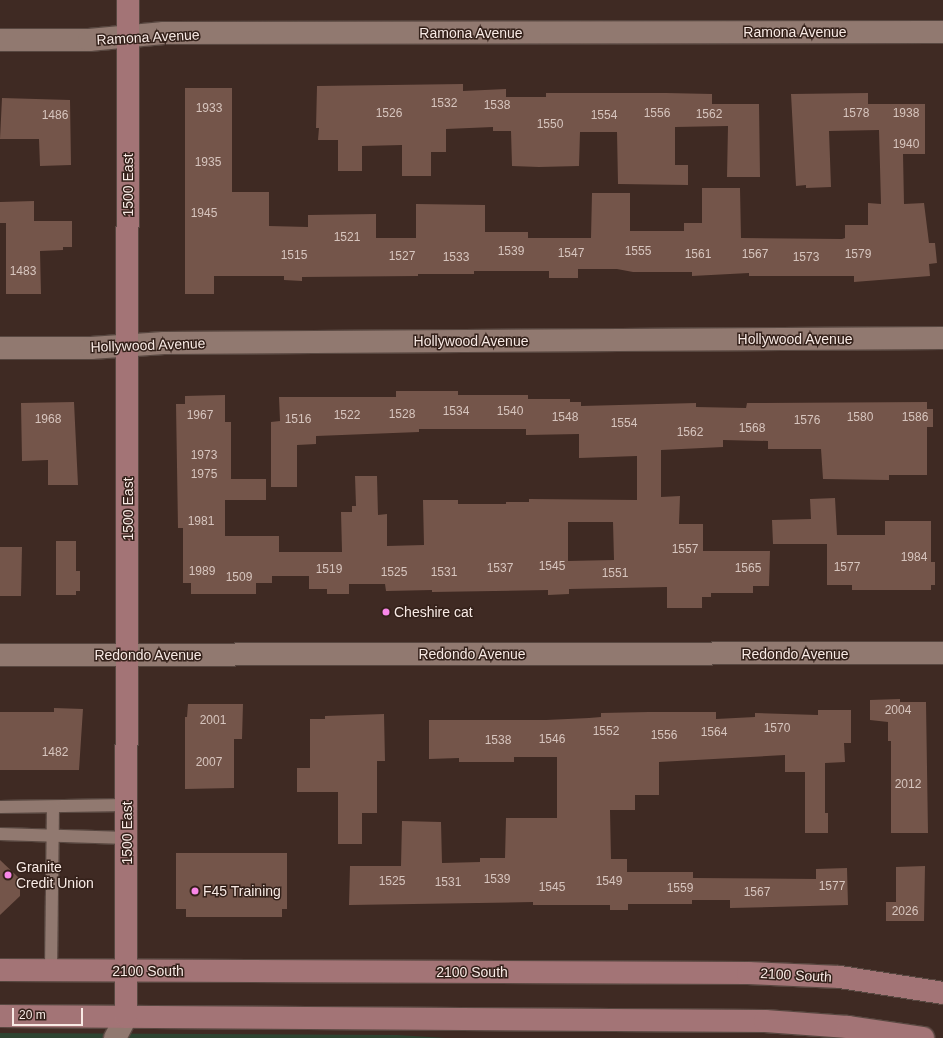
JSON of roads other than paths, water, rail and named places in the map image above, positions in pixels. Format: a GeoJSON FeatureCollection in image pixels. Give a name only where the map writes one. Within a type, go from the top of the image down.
{"type":"FeatureCollection","features":[{"type":"Feature","properties":{"kind":"main road","name":"1500 East"},"geometry":{"type":"LineString","coordinates":[[126,1017],[128,0]]}},
{"type":"Feature","properties":{"kind":"main road","name":"2100 South"},"geometry":{"type":"LineString","coordinates":[[0,970],[794,974],[855,979],[943,993]]}},
{"type":"Feature","properties":{"kind":"main road"},"geometry":{"type":"LineString","coordinates":[[0,1016],[765,1021],[848,1027],[923,1038]]}},
{"type":"Feature","properties":{"kind":"street","name":"Ramona Avenue"},"geometry":{"type":"LineString","coordinates":[[0,40],[89,40],[164,33],[943,32]]}},
{"type":"Feature","properties":{"kind":"street","name":"Hollywood Avenue"},"geometry":{"type":"LineString","coordinates":[[0,348],[128,345],[943,338]]}},
{"type":"Feature","properties":{"kind":"street","name":"Redondo Avenue"},"geometry":{"type":"LineString","coordinates":[[0,655],[943,653]]}},
{"type":"Feature","properties":{"kind":"street","name":"1500 East"},"geometry":{"type":"LineString","coordinates":[[115,1038],[126,1017]]}},
{"type":"Feature","properties":{"kind":"street","name":"1500 East"},"geometry":{"type":"LineString","coordinates":[[126,1017],[134,1038]]}},
{"type":"Feature","properties":{"kind":"lane"},"geometry":{"type":"LineString","coordinates":[[0,807],[127,805]]}},
{"type":"Feature","properties":{"kind":"lane"},"geometry":{"type":"LineString","coordinates":[[51,970],[53,807]]}},
{"type":"Feature","properties":{"kind":"lane"},"geometry":{"type":"LineString","coordinates":[[0,834],[53,834],[71,838],[127,838]]}},
{"type":"Feature","properties":{"kind":"place","name":"Cheshire cat"},"geometry":{"type":"Point","coordinates":[386,612]}},
{"type":"Feature","properties":{"kind":"place","name":"Granite Credit Union"},"geometry":{"type":"Point","coordinates":[8,875]}},
{"type":"Feature","properties":{"kind":"place","name":"F45 Training"},"geometry":{"type":"Point","coordinates":[195,891]}}]}
